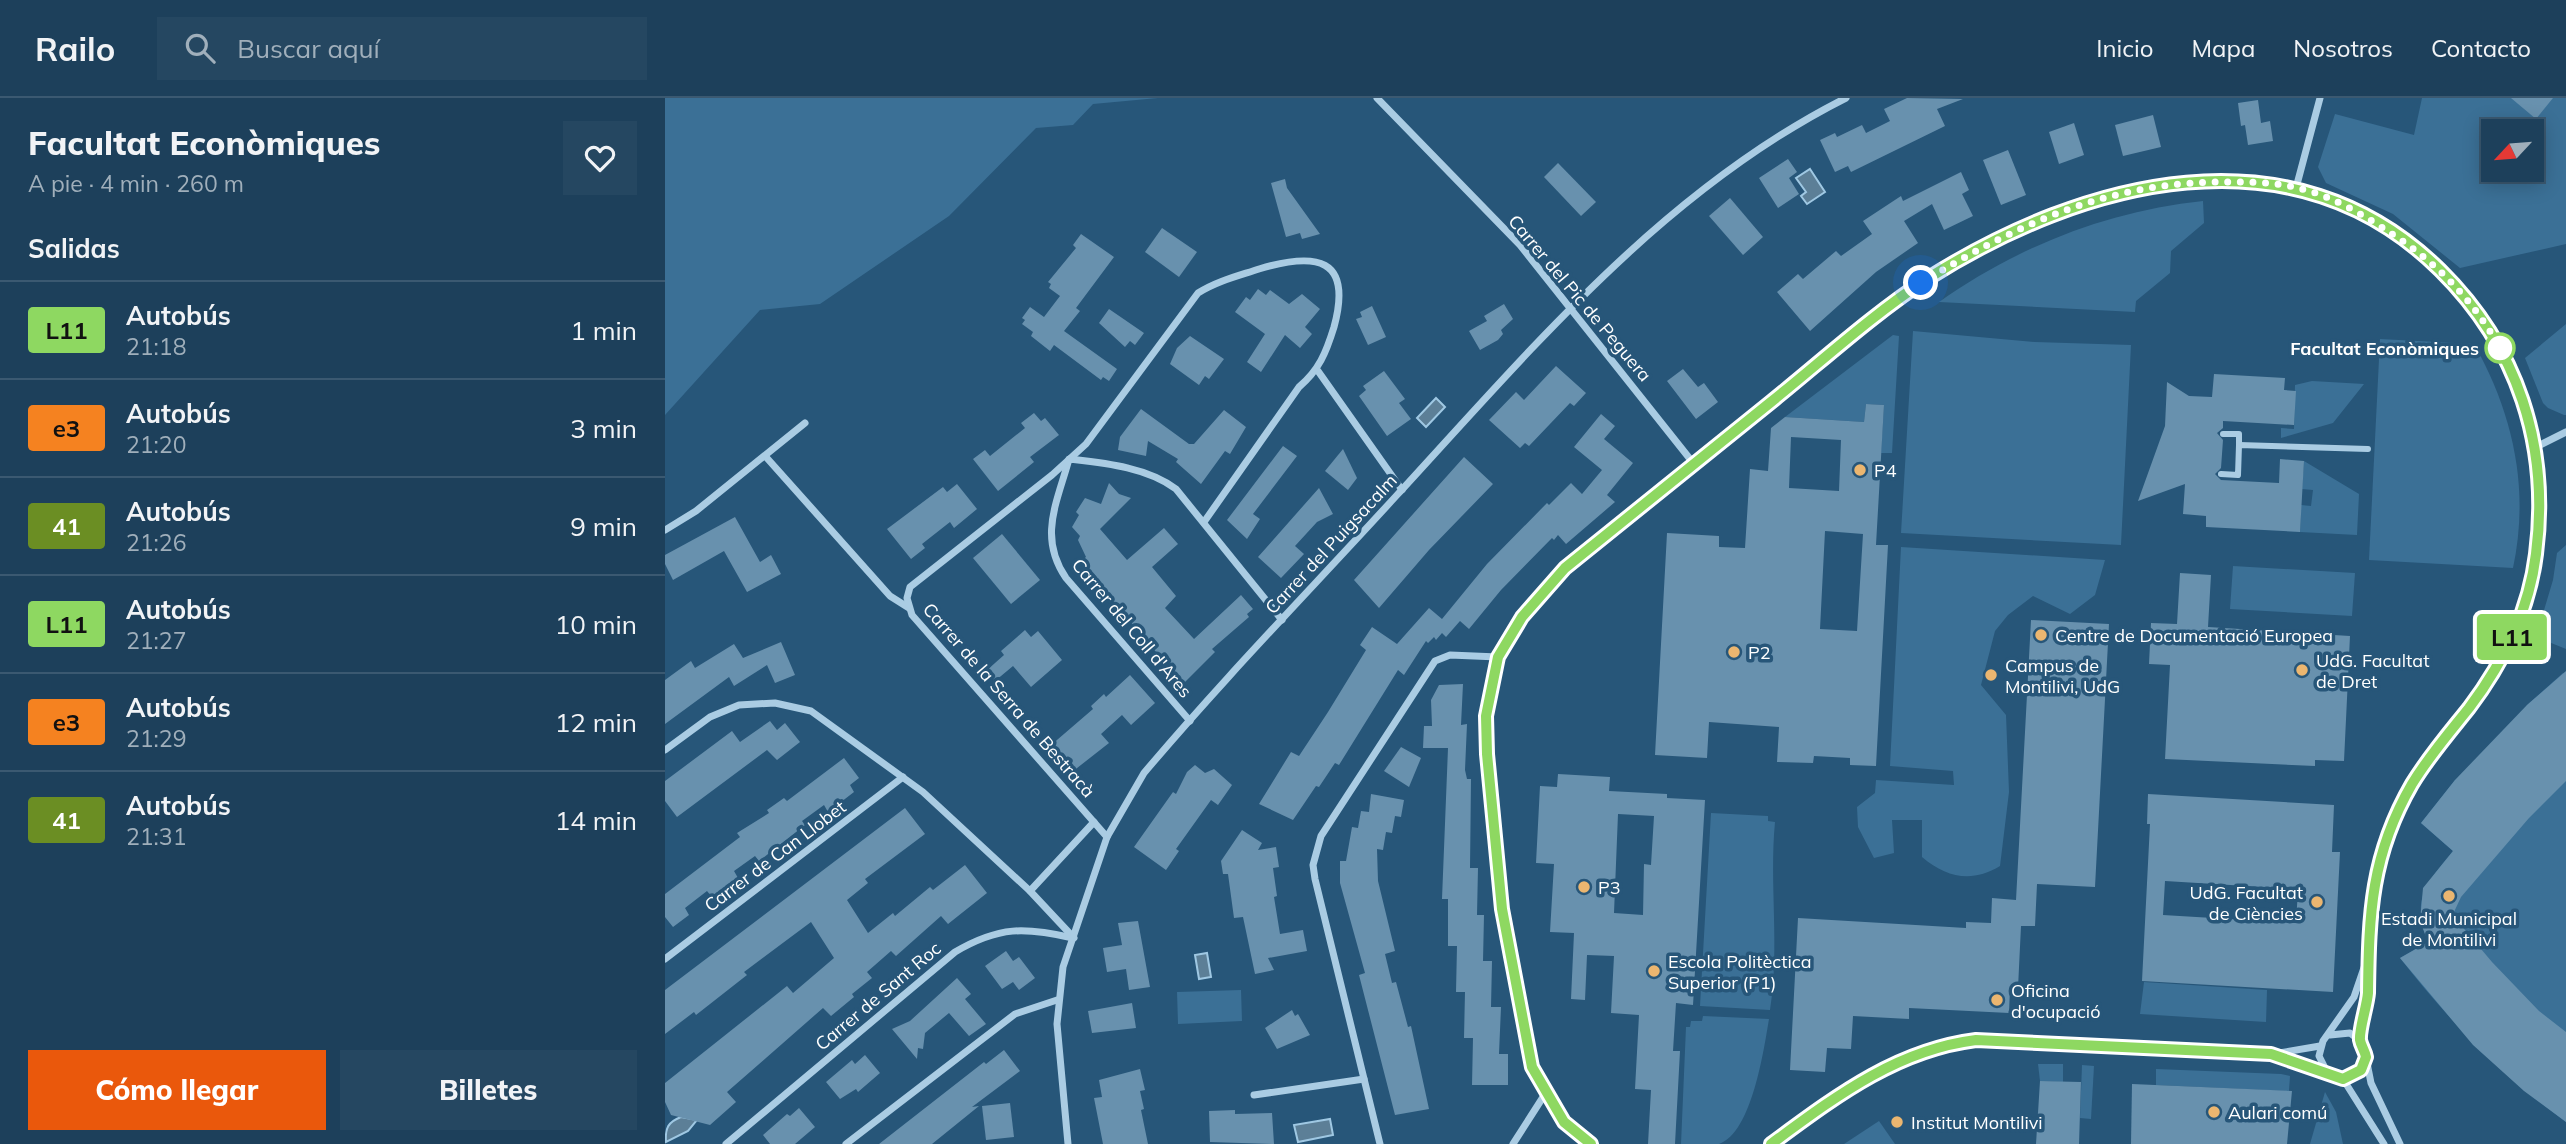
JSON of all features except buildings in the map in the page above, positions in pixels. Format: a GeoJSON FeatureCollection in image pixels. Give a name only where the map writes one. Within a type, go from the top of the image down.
{"type":"FeatureCollection","features":[{"type":"Feature","properties":{"kind":"street","name":"Carrer del Pic de Peguera"},"geometry":{"type":"LineString","coordinates":[[1377,98],[1520,245],[1694,464]]}},
{"type":"Feature","properties":{"kind":"street","name":"Carrer del Puigsacalm"},"geometry":{"type":"LineString","coordinates":[[1067,1144],[1057,1000],[1063,967],[1107,836],[1144,773],[1531,347],[1631,248],[1751,153],[1846,98]]}},
{"type":"Feature","properties":{"kind":"street"},"geometry":{"type":"LineString","coordinates":[[2296,188],[2320,98]]}},
{"type":"Feature","properties":{"kind":"street"},"geometry":{"type":"LineString","coordinates":[[1591,1144],[1564,1122],[1545,1094],[1532,1067],[1500,897],[1486,716],[1498,657],[1522,617],[1565,568],[1921,283],[2011,231],[2056,212],[2126,191],[2238,182],[2296,188],[2345,206],[2424,255],[2463,293],[2489,328],[2507,362],[2532,424],[2536,447],[2539,510],[2536,553],[2518,626],[2493,674],[2411,785],[2386,836],[2371,897],[2367,1009],[2360,1040],[2371,1083],[2400,1144]]}},
{"type":"Feature","properties":{"kind":"street","name":"Carrer de la Serra de Bestracà"},"geometry":{"type":"LineString","coordinates":[[1107,836],[909,608],[910,587],[1086,444],[1190,302],[1219,282],[1291,260],[1303,259],[1326,266],[1338,282],[1341,293],[1329,342],[1318,370]]}},
{"type":"Feature","properties":{"kind":"street"},"geometry":{"type":"LineString","coordinates":[[1204,522],[1299,387],[1318,370],[1402,489]]}},
{"type":"Feature","properties":{"kind":"street"},"geometry":{"type":"LineString","coordinates":[[665,530],[696,511],[805,423]]}},
{"type":"Feature","properties":{"kind":"street"},"geometry":{"type":"LineString","coordinates":[[2536,447],[2566,432]]}},
{"type":"Feature","properties":{"kind":"street"},"geometry":{"type":"LineString","coordinates":[[2221,474],[2238,475],[2239,435],[2223,434]]}},
{"type":"Feature","properties":{"kind":"street"},"geometry":{"type":"LineString","coordinates":[[2239,445],[2368,449]]}},
{"type":"Feature","properties":{"kind":"street"},"geometry":{"type":"LineString","coordinates":[[766,457],[890,596],[909,608]]}},
{"type":"Feature","properties":{"kind":"street"},"geometry":{"type":"LineString","coordinates":[[1069,459],[1105,464],[1164,480],[1176,489],[1282,620]]}},
{"type":"Feature","properties":{"kind":"street","name":"Carrer del Coll d'Ares"},"geometry":{"type":"LineString","coordinates":[[1069,459],[1054,512],[1052,555],[1066,578],[1190,721]]}},
{"type":"Feature","properties":{"kind":"street"},"geometry":{"type":"LineString","coordinates":[[1380,1144],[1315,879],[1315,851],[1321,836],[1435,661],[1450,655],[1498,657]]}},
{"type":"Feature","properties":{"kind":"street"},"geometry":{"type":"LineString","coordinates":[[665,750],[725,709],[752,703],[775,703],[811,711],[903,777],[1030,891],[1074,938]]}},
{"type":"Feature","properties":{"kind":"street","name":"Carrer de Can Llobet"},"geometry":{"type":"LineString","coordinates":[[665,959],[903,777]]}},
{"type":"Feature","properties":{"kind":"street"},"geometry":{"type":"LineString","coordinates":[[1030,891],[1094,822]]}},
{"type":"Feature","properties":{"kind":"street","name":"Carrer de Sant Roc"},"geometry":{"type":"LineString","coordinates":[[726,1144],[964,947],[1014,929],[1033,929],[1074,938]]}},
{"type":"Feature","properties":{"kind":"street"},"geometry":{"type":"LineString","coordinates":[[2324,1070],[2319,1056],[2321,1046],[2354,997],[2368,958]]}},
{"type":"Feature","properties":{"kind":"street"},"geometry":{"type":"LineString","coordinates":[[846,1144],[1015,1014],[1057,1000]]}},
{"type":"Feature","properties":{"kind":"street"},"geometry":{"type":"LineString","coordinates":[[2327,1037],[2344,1031],[2360,1040]]}},
{"type":"Feature","properties":{"kind":"street"},"geometry":{"type":"LineString","coordinates":[[2321,1046],[2271,1054],[2324,1070],[2333,1077],[2343,1079],[2361,1070],[2366,1057]]}},
{"type":"Feature","properties":{"kind":"street"},"geometry":{"type":"LineString","coordinates":[[1254,1095],[1364,1079]]}},
{"type":"Feature","properties":{"kind":"street"},"geometry":{"type":"LineString","coordinates":[[2343,1079],[2384,1144]]}},
{"type":"Feature","properties":{"kind":"street"},"geometry":{"type":"LineString","coordinates":[[1513,1144],[1545,1094]]}},
{"type":"Feature","properties":{"kind":"shaded area"},"geometry":{"type":"Polygon","coordinates":[[[665,98],[1158,98],[1093,104],[1073,125],[1036,128],[949,216],[820,304],[760,310],[665,415],[665,98]]]}},
{"type":"Feature","properties":{"kind":"shaded area"},"geometry":{"type":"Polygon","coordinates":[[[2422,98],[2566,98],[2566,244],[2460,268],[2393,214],[2326,183],[2318,167],[2335,114],[2414,135],[2422,98]]]}},
{"type":"Feature","properties":{"kind":"shaded area"},"geometry":{"type":"Polygon","coordinates":[[[1810,169],[1825,192],[1807,204],[1801,196],[1806,192],[1796,178],[1810,169]]]}},
{"type":"Feature","properties":{"kind":"shaded area"},"geometry":{"type":"Polygon","coordinates":[[[2203,201],[2204,223],[2171,251],[2170,273],[2136,301],[2135,312],[1939,302],[2000,264],[2064,235],[2132,213],[2203,201]]]}},
{"type":"Feature","properties":{"kind":"shaded area"},"geometry":{"type":"Polygon","coordinates":[[[2566,324],[2564,415],[2543,403],[2525,358],[2566,324]]]}},
{"type":"Feature","properties":{"kind":"shaded area"},"geometry":{"type":"Polygon","coordinates":[[[1913,331],[2035,342],[2131,345],[2121,545],[1901,533],[1913,331]]]}},
{"type":"Feature","properties":{"kind":"shaded area"},"geometry":{"type":"Polygon","coordinates":[[[1893,335],[1899,336],[1892,453],[1881,453],[1884,405],[1866,404],[1864,422],[1785,417],[1893,335]]]}},
{"type":"Feature","properties":{"kind":"shaded area"},"geometry":{"type":"Polygon","coordinates":[[[2380,339],[2474,344],[2499,397],[2515,452],[2520,509],[2513,568],[2369,560],[2380,339]]]}},
{"type":"Feature","properties":{"kind":"shaded area"},"geometry":{"type":"Polygon","coordinates":[[[2312,381],[2364,384],[2333,423],[2281,438],[2281,428],[2294,429],[2295,385],[2312,381]]]}},
{"type":"Feature","properties":{"kind":"shaded area"},"geometry":{"type":"Polygon","coordinates":[[[1436,398],[1445,407],[1426,427],[1417,418],[1436,398]]]}},
{"type":"Feature","properties":{"kind":"shaded area"},"geometry":{"type":"Polygon","coordinates":[[[2304,461],[2359,494],[2357,535],[2300,532],[2301,505],[2311,506],[2313,490],[2302,489],[2304,461]]]}},
{"type":"Feature","properties":{"kind":"shaded area"},"geometry":{"type":"Polygon","coordinates":[[[2566,545],[2566,649],[2536,637],[2553,580],[2557,553],[2566,545]]]}},
{"type":"Feature","properties":{"kind":"shaded area"},"geometry":{"type":"Polygon","coordinates":[[[1901,547],[2105,560],[2095,595],[2070,614],[2033,596],[2008,615],[1995,631],[1981,685],[2006,715],[2009,792],[2000,866],[1980,875],[1950,874],[1922,857],[1922,820],[1892,820],[1894,853],[1874,858],[1858,827],[1857,807],[1875,793],[1876,780],[1954,785],[1953,771],[1890,766],[1901,547]]]}},
{"type":"Feature","properties":{"kind":"shaded area"},"geometry":{"type":"Polygon","coordinates":[[[2233,566],[2355,573],[2352,616],[2230,609],[2233,566]]]}},
{"type":"Feature","properties":{"kind":"shaded area","name":"Estadi Municipal de Montilivi"},"geometry":{"type":"Polygon","coordinates":[[[2563,673],[2566,677],[2566,1122],[2477,1046],[2400,958],[2428,942],[2421,914],[2424,892],[2453,851],[2421,823],[2455,780],[2481,805],[2527,705],[2563,673]]]}},
{"type":"Feature","properties":{"kind":"shaded area"},"geometry":{"type":"Polygon","coordinates":[[[1711,813],[1768,816],[1768,821],[1775,822],[1774,963],[1770,1010],[1700,1006],[1711,813]]]}},
{"type":"Feature","properties":{"kind":"shaded area"},"geometry":{"type":"Polygon","coordinates":[[[1207,953],[1211,977],[1199,979],[1195,955],[1207,953]]]}},
{"type":"Feature","properties":{"kind":"shaded area"},"geometry":{"type":"Polygon","coordinates":[[[2144,982],[2267,990],[2266,1022],[2140,1014],[2144,982]]]}},
{"type":"Feature","properties":{"kind":"shaded area"},"geometry":{"type":"Polygon","coordinates":[[[1241,990],[1242,1021],[1178,1024],[1177,992],[1241,990]]]}},
{"type":"Feature","properties":{"kind":"shaded area"},"geometry":{"type":"Polygon","coordinates":[[[1703,1016],[1769,1019],[1755,1089],[1740,1124],[1730,1137],[1719,1144],[1681,1144],[1686,1027],[1690,1027],[1691,1021],[1702,1021],[1703,1016]]]}},
{"type":"Feature","properties":{"kind":"shaded area"},"geometry":{"type":"Polygon","coordinates":[[[2038,1064],[2063,1064],[2063,1082],[2040,1081],[2038,1064]]]}},
{"type":"Feature","properties":{"kind":"shaded area"},"geometry":{"type":"Polygon","coordinates":[[[2082,1065],[2094,1066],[2091,1119],[2080,1118],[2082,1065]]]}},
{"type":"Feature","properties":{"kind":"shaded area"},"geometry":{"type":"Polygon","coordinates":[[[2156,1069],[2281,1074],[2290,1076],[2289,1091],[2156,1085],[2156,1069]]]}},
{"type":"Feature","properties":{"kind":"shaded area"},"geometry":{"type":"Polygon","coordinates":[[[2325,1092],[2336,1112],[2343,1144],[2310,1144],[2325,1092]]]}},
{"type":"Feature","properties":{"kind":"shaded area"},"geometry":{"type":"Polygon","coordinates":[[[681,1117],[697,1120],[688,1131],[666,1142],[668,1126],[681,1117]]]}},
{"type":"Feature","properties":{"kind":"shaded area"},"geometry":{"type":"Polygon","coordinates":[[[1330,1119],[1333,1135],[1298,1142],[1294,1125],[1330,1119]]]}},
{"type":"Feature","properties":{"kind":"shaded area"},"geometry":{"type":"Polygon","coordinates":[[[1879,1121],[1895,1144],[1844,1144],[1879,1121]]]}},
{"type":"Feature","properties":{"kind":"bus line","name":"L11"},"geometry":{"type":"LineString","coordinates":[[1591,1144],[1564,1122],[1545,1094],[1532,1067],[1502,909],[1494,834],[1487,754],[1486,716],[1489,695],[1498,657],[1541,592],[1565,568],[1921,283],[2011,231],[2056,212],[2126,191],[2196,183],[2252,182],[2303,189],[2345,206],[2424,255],[2463,293],[2489,328],[2512,373],[2532,424],[2538,457],[2539,510],[2536,553],[2518,626],[2493,674],[2469,708],[2438,744],[2411,785],[2386,836],[2371,897],[2367,1009],[2360,1040],[2366,1057],[2361,1070],[2356,1075],[2343,1079],[2333,1077],[2324,1070],[2271,1054],[1976,1040],[1933,1048],[1893,1063],[1844,1092],[1771,1144]]}},
{"type":"Feature","properties":{"kind":"place","name":"Facultat Econòmiques"},"geometry":{"type":"Point","coordinates":[2500,348]}},
{"type":"Feature","properties":{"kind":"place","name":"P4"},"geometry":{"type":"Point","coordinates":[1860,470]}},
{"type":"Feature","properties":{"kind":"place","name":"Centre de Documentació Europea"},"geometry":{"type":"Point","coordinates":[2041,635]}},
{"type":"Feature","properties":{"kind":"place","name":"P2"},"geometry":{"type":"Point","coordinates":[1734,652]}},
{"type":"Feature","properties":{"kind":"place","name":"UdG. Facultat de Dret"},"geometry":{"type":"Point","coordinates":[2302,670]}},
{"type":"Feature","properties":{"kind":"place","name":"Campus de Montilivi, UdG"},"geometry":{"type":"Point","coordinates":[1991,675]}},
{"type":"Feature","properties":{"kind":"place","name":"P3"},"geometry":{"type":"Point","coordinates":[1584,887]}},
{"type":"Feature","properties":{"kind":"place","name":"Estadi Municipal de Montilivi"},"geometry":{"type":"Point","coordinates":[2449,896]}},
{"type":"Feature","properties":{"kind":"place","name":"UdG. Facultat de Ciències"},"geometry":{"type":"Point","coordinates":[2317,902]}},
{"type":"Feature","properties":{"kind":"place","name":"Escola Politèctica Superior (P1)"},"geometry":{"type":"Point","coordinates":[1654,971]}},
{"type":"Feature","properties":{"kind":"place","name":"Oficina d'ocupació"},"geometry":{"type":"Point","coordinates":[1997,1000]}},
{"type":"Feature","properties":{"kind":"place","name":"Aulari comú"},"geometry":{"type":"Point","coordinates":[2214,1112]}},
{"type":"Feature","properties":{"kind":"place","name":"Institut Montilivi"},"geometry":{"type":"Point","coordinates":[1897,1122]}},
{"type":"Feature","properties":{"kind":"route"},"geometry":{"type":"LineString","coordinates":[[1921,283],[2011,231],[2056,212],[2101,198],[2148,188],[2196,183],[2252,182],[2303,189],[2345,206],[2424,255],[2463,293],[2500,348]]}}]}
